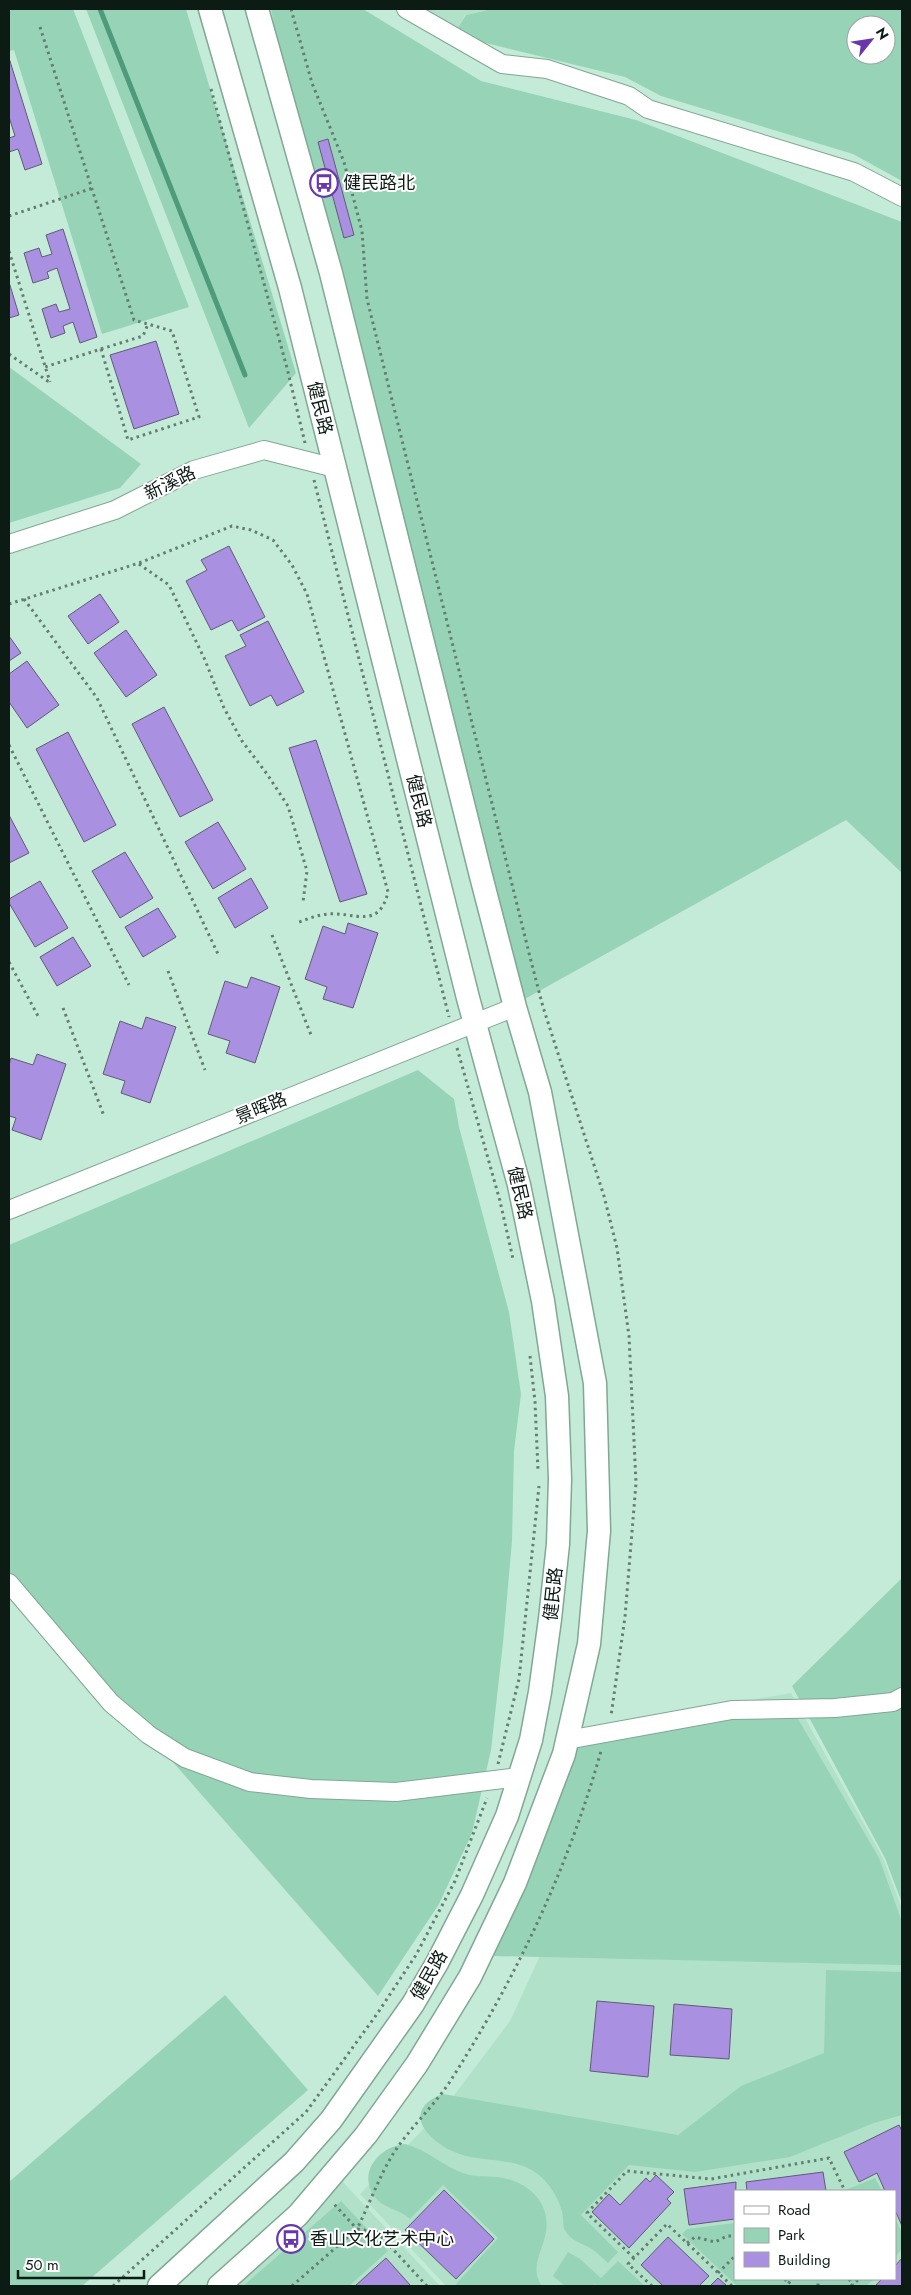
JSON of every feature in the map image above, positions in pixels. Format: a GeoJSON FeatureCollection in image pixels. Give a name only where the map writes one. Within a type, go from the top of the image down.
{"type":"FeatureCollection","features":[{"type":"Feature","properties":{"kind":"main road","name":"健民路"},"geometry":{"type":"LineString","coordinates":[[159,2286],[294,2162],[331,2120],[413,2004],[437,1963],[472,1895],[507,1816],[531,1740],[540,1692],[558,1544],[560,1479],[557,1396],[543,1301],[521,1194],[474,1022],[290,288],[210,9]]}},
{"type":"Feature","properties":{"kind":"main road","name":"健民路"},"geometry":{"type":"LineString","coordinates":[[219,2286],[298,2215],[366,2135],[417,2064],[470,1977],[516,1883],[564,1754],[589,1644],[599,1531],[595,1383],[540,1092],[515,1007],[331,272],[257,9]]}},
{"type":"Feature","properties":{"kind":"street"},"geometry":{"type":"LineString","coordinates":[[261,9],[265,35]]}},
{"type":"Feature","properties":{"kind":"street"},"geometry":{"type":"LineString","coordinates":[[406,9],[502,64],[547,69],[628,96],[648,109],[854,172],[902,197]]}},
{"type":"Feature","properties":{"kind":"street","name":"新溪路"},"geometry":{"type":"LineString","coordinates":[[9,544],[114,510],[194,470],[264,450],[335,468]]}},
{"type":"Feature","properties":{"kind":"street","name":"景晖路"},"geometry":{"type":"LineString","coordinates":[[9,1210],[515,1007]]}},
{"type":"Feature","properties":{"kind":"street"},"geometry":{"type":"LineString","coordinates":[[9,1583],[111,1703],[149,1735],[185,1758],[250,1782],[311,1789],[396,1792],[519,1777]]}},
{"type":"Feature","properties":{"kind":"street"},"geometry":{"type":"LineString","coordinates":[[567,1740],[732,1710],[835,1708],[893,1702],[902,1697]]}},
{"type":"Feature","properties":{"kind":"path"},"geometry":{"type":"LineString","coordinates":[[40,27],[134,320],[172,331],[200,418],[128,440],[101,349]]}},
{"type":"Feature","properties":{"kind":"path"},"geometry":{"type":"LineString","coordinates":[[210,84],[288,368],[453,1031],[500,1201],[514,1264]]}},
{"type":"Feature","properties":{"kind":"path"},"geometry":{"type":"LineString","coordinates":[[9,216],[93,188]]}},
{"type":"Feature","properties":{"kind":"path"},"geometry":{"type":"LineString","coordinates":[[9,251],[50,382],[9,354]]}},
{"type":"Feature","properties":{"kind":"path"},"geometry":{"type":"LineString","coordinates":[[45,367],[143,336],[148,324]]}},
{"type":"Feature","properties":{"kind":"path"},"geometry":{"type":"LineString","coordinates":[[9,604],[139,563],[232,526],[251,530],[273,540],[292,564],[307,594],[388,892],[383,907],[371,916],[365,918],[329,914],[297,923]]}},
{"type":"Feature","properties":{"kind":"path"},"geometry":{"type":"LineString","coordinates":[[139,563],[169,585],[201,652],[224,708],[242,741],[288,806],[307,871],[303,902]]}},
{"type":"Feature","properties":{"kind":"path"},"geometry":{"type":"LineString","coordinates":[[24,600],[97,698],[218,954]]}},
{"type":"Feature","properties":{"kind":"path"},"geometry":{"type":"LineString","coordinates":[[9,745],[129,985]]}},
{"type":"Feature","properties":{"kind":"path"},"geometry":{"type":"LineString","coordinates":[[272,935],[311,1035]]}},
{"type":"Feature","properties":{"kind":"path"},"geometry":{"type":"LineString","coordinates":[[9,962],[38,1016]]}},
{"type":"Feature","properties":{"kind":"path"},"geometry":{"type":"LineString","coordinates":[[168,971],[206,1070]]}},
{"type":"Feature","properties":{"kind":"path"},"geometry":{"type":"LineString","coordinates":[[63,1008],[104,1116]]}},
{"type":"Feature","properties":{"kind":"path"},"geometry":{"type":"LineString","coordinates":[[528,1346],[535,1402],[538,1474]]}},
{"type":"Feature","properties":{"kind":"path"},"geometry":{"type":"LineString","coordinates":[[113,2286],[306,2112],[377,2014],[416,1955],[455,1881],[494,1780],[519,1679],[539,1483]]}},
{"type":"Feature","properties":{"kind":"path"},"geometry":{"type":"LineString","coordinates":[[634,2258],[587,2213],[627,2171],[711,2179],[829,2158],[845,2190]]}},
{"type":"Feature","properties":{"kind":"path"},"geometry":{"type":"LineString","coordinates":[[319,2188],[357,2229],[377,2232],[427,2286]]}},
{"type":"Feature","properties":{"kind":"path"},"geometry":{"type":"LineString","coordinates":[[652,2286],[628,2264],[667,2224],[732,2286]]}},
{"type":"Feature","properties":{"kind":"path"},"geometry":{"type":"LineString","coordinates":[[292,2286],[357,2229]]}},
{"type":"Feature","properties":{"kind":"path"},"geometry":{"type":"LineString","coordinates":[[687,2243],[695,2236],[715,2242],[727,2236],[734,2236]]}},
{"type":"Feature","properties":{"kind":"path"},"geometry":{"type":"LineString","coordinates":[[718,2273],[734,2257]]}},
{"type":"Feature","properties":{"kind":"shaded area"},"geometry":{"type":"Polygon","coordinates":[[[406,9],[491,9],[465,15],[453,35],[406,9]]]}},
{"type":"Feature","properties":{"kind":"shaded area"},"geometry":{"type":"Polygon","coordinates":[[[791,1693],[883,1858],[902,1909],[902,2286],[446,2286],[360,2194],[446,2106],[510,2021],[566,1899],[634,1721],[791,1693]]]}},
{"type":"Feature","properties":{"kind":"shaded area","name":"香山文化艺术中心"},"geometry":{"type":"Polygon","coordinates":[[[341,2180],[440,2286],[225,2286],[341,2180]]]}},
{"type":"Feature","properties":{"kind":"green space"},"geometry":{"type":"Polygon","coordinates":[[[9,9],[73,9],[189,307],[102,334],[14,50],[9,51],[9,9]]]}},
{"type":"Feature","properties":{"kind":"green space"},"geometry":{"type":"Polygon","coordinates":[[[86,9],[186,9],[296,373],[249,428],[86,9]]]}},
{"type":"Feature","properties":{"kind":"green space"},"geometry":{"type":"Polygon","coordinates":[[[271,9],[363,9],[481,81],[636,120],[902,222],[902,873],[846,820],[523,1000],[275,31],[271,9]]]}},
{"type":"Feature","properties":{"kind":"green space"},"geometry":{"type":"Polygon","coordinates":[[[492,9],[902,9],[902,181],[853,154],[661,96],[625,77],[453,35],[466,15],[492,9]]]}},
{"type":"Feature","properties":{"kind":"green space"},"geometry":{"type":"Polygon","coordinates":[[[9,367],[141,464],[120,488],[9,523],[9,367]]]}},
{"type":"Feature","properties":{"kind":"green space"},"geometry":{"type":"Polygon","coordinates":[[[418,1070],[454,1099],[459,1127],[509,1312],[521,1394],[514,1451],[512,1541],[503,1643],[491,1750],[472,1833],[439,1904],[378,1996],[9,1575],[9,1245],[418,1070]]]}},
{"type":"Feature","properties":{"kind":"green space"},"geometry":{"type":"Polygon","coordinates":[[[902,1578],[902,1903],[885,1858],[792,1686],[902,1578]]]}},
{"type":"Feature","properties":{"kind":"green space"},"geometry":{"type":"Polygon","coordinates":[[[787,1700],[879,1858],[902,1922],[902,1965],[492,1956],[577,1734],[787,1700]]]}},
{"type":"Feature","properties":{"kind":"green space"},"geometry":{"type":"Polygon","coordinates":[[[826,1970],[902,1972],[902,2115],[874,2123],[790,2157],[695,2172],[629,2165],[581,2215],[618,2252],[608,2263],[593,2250],[568,2235],[564,2228],[560,2205],[554,2193],[536,2173],[516,2164],[462,2155],[452,2151],[433,2139],[422,2123],[420,2115],[423,2107],[430,2100],[443,2094],[678,2135],[741,2086],[824,2053],[826,1970]]]}},
{"type":"Feature","properties":{"kind":"green space"},"geometry":{"type":"Polygon","coordinates":[[[225,1995],[308,2090],[82,2286],[9,2286],[9,2182],[225,1995]]]}},
{"type":"Feature","properties":{"kind":"green space"},"geometry":{"type":"Polygon","coordinates":[[[405,2144],[413,2146],[463,2173],[508,2179],[518,2182],[534,2194],[545,2211],[547,2221],[537,2266],[538,2279],[542,2286],[459,2286],[456,2284],[498,2238],[443,2185],[410,2219],[382,2204],[374,2196],[369,2187],[368,2178],[374,2161],[388,2149],[405,2144]]]}},
{"type":"Feature","properties":{"kind":"green space"},"geometry":{"type":"Polygon","coordinates":[[[875,2178],[881,2190],[845,2190],[875,2178]]]}},
{"type":"Feature","properties":{"kind":"green space"},"geometry":{"type":"Polygon","coordinates":[[[341,2201],[388,2251],[349,2286],[243,2286],[341,2201]]]}},
{"type":"Feature","properties":{"kind":"green space"},"geometry":{"type":"Polygon","coordinates":[[[896,2220],[902,2233],[902,2249],[896,2256],[896,2220]]]}},
{"type":"Feature","properties":{"kind":"green space"},"geometry":{"type":"Polygon","coordinates":[[[734,2223],[734,2280],[873,2280],[866,2286],[737,2286],[682,2234],[687,2229],[734,2223]]]}},
{"type":"Feature","properties":{"kind":"green space"},"geometry":{"type":"Polygon","coordinates":[[[568,2252],[580,2259],[601,2278],[618,2261],[645,2286],[598,2286],[595,2284],[593,2286],[565,2286],[553,2276],[568,2252]]]}},
{"type":"Feature","properties":{"kind":"building"},"geometry":{"type":"Polygon","coordinates":[[[9,58],[42,164],[25,170],[18,149],[9,152],[9,138],[15,136],[9,117],[9,58]]]}},
{"type":"Feature","properties":{"kind":"building"},"geometry":{"type":"Polygon","coordinates":[[[328,139],[354,235],[344,238],[318,142],[328,139]]]}},
{"type":"Feature","properties":{"kind":"building"},"geometry":{"type":"Polygon","coordinates":[[[63,229],[97,337],[80,343],[73,322],[63,326],[65,333],[51,338],[42,309],[56,304],[59,312],[70,309],[57,268],[47,272],[49,278],[33,283],[24,253],[39,248],[42,257],[52,254],[46,235],[63,229]]]}},
{"type":"Feature","properties":{"kind":"building"},"geometry":{"type":"Polygon","coordinates":[[[9,282],[19,315],[9,318],[9,282]]]}},
{"type":"Feature","properties":{"kind":"building"},"geometry":{"type":"Polygon","coordinates":[[[156,341],[179,414],[134,429],[110,355],[156,341]]]}},
{"type":"Feature","properties":{"kind":"building"},"geometry":{"type":"Polygon","coordinates":[[[229,546],[265,617],[238,631],[232,620],[211,630],[186,581],[207,570],[201,560],[229,546]]]}},
{"type":"Feature","properties":{"kind":"building"},"geometry":{"type":"Polygon","coordinates":[[[100,594],[119,622],[88,644],[68,616],[100,594]]]}},
{"type":"Feature","properties":{"kind":"building"},"geometry":{"type":"Polygon","coordinates":[[[268,621],[304,692],[277,706],[271,695],[250,706],[225,656],[246,646],[240,635],[268,621]]]}},
{"type":"Feature","properties":{"kind":"building"},"geometry":{"type":"Polygon","coordinates":[[[126,630],[157,675],[126,697],[94,653],[126,630]]]}},
{"type":"Feature","properties":{"kind":"building"},"geometry":{"type":"Polygon","coordinates":[[[9,636],[21,653],[9,661],[9,636]]]}},
{"type":"Feature","properties":{"kind":"building"},"geometry":{"type":"Polygon","coordinates":[[[27,661],[59,705],[27,728],[9,702],[9,674],[27,661]]]}},
{"type":"Feature","properties":{"kind":"building"},"geometry":{"type":"Polygon","coordinates":[[[164,707],[213,800],[180,817],[132,724],[164,707]]]}},
{"type":"Feature","properties":{"kind":"building"},"geometry":{"type":"Polygon","coordinates":[[[68,732],[116,825],[84,842],[36,749],[68,732]]]}},
{"type":"Feature","properties":{"kind":"building"},"geometry":{"type":"Polygon","coordinates":[[[316,740],[367,894],[340,902],[289,748],[316,740]]]}},
{"type":"Feature","properties":{"kind":"building"},"geometry":{"type":"Polygon","coordinates":[[[9,815],[29,853],[9,863],[9,815]]]}},
{"type":"Feature","properties":{"kind":"building"},"geometry":{"type":"Polygon","coordinates":[[[218,822],[246,869],[213,889],[185,842],[218,822]]]}},
{"type":"Feature","properties":{"kind":"building"},"geometry":{"type":"Polygon","coordinates":[[[125,852],[153,898],[120,918],[92,871],[125,852]]]}},
{"type":"Feature","properties":{"kind":"building"},"geometry":{"type":"Polygon","coordinates":[[[251,878],[268,908],[235,928],[218,898],[251,878]]]}},
{"type":"Feature","properties":{"kind":"building"},"geometry":{"type":"Polygon","coordinates":[[[40,881],[68,928],[35,947],[9,903],[9,899],[40,881]]]}},
{"type":"Feature","properties":{"kind":"building"},"geometry":{"type":"Polygon","coordinates":[[[158,908],[176,937],[143,957],[125,927],[158,908]]]}},
{"type":"Feature","properties":{"kind":"building"},"geometry":{"type":"Polygon","coordinates":[[[348,923],[378,933],[353,1008],[323,999],[327,987],[305,979],[323,926],[345,934],[348,923]]]}},
{"type":"Feature","properties":{"kind":"building"},"geometry":{"type":"Polygon","coordinates":[[[73,937],[91,966],[57,986],[40,957],[73,937]]]}},
{"type":"Feature","properties":{"kind":"building"},"geometry":{"type":"Polygon","coordinates":[[[251,977],[280,987],[255,1063],[226,1053],[230,1041],[208,1034],[225,981],[247,988],[251,977]]]}},
{"type":"Feature","properties":{"kind":"building"},"geometry":{"type":"Polygon","coordinates":[[[146,1017],[176,1027],[150,1103],[121,1093],[125,1081],[103,1074],[120,1021],[142,1029],[146,1017]]]}},
{"type":"Feature","properties":{"kind":"building"},"geometry":{"type":"Polygon","coordinates":[[[37,1054],[66,1064],[41,1140],[12,1130],[16,1118],[9,1116],[9,1065],[11,1058],[33,1065],[37,1054]]]}},
{"type":"Feature","properties":{"kind":"building"},"geometry":{"type":"Polygon","coordinates":[[[597,2001],[654,2006],[648,2077],[590,2071],[597,2001]]]}},
{"type":"Feature","properties":{"kind":"building"},"geometry":{"type":"Polygon","coordinates":[[[674,2004],[732,2009],[729,2059],[670,2055],[674,2004]]]}},
{"type":"Feature","properties":{"kind":"building"},"geometry":{"type":"Polygon","coordinates":[[[899,2125],[902,2131],[902,2226],[896,2212],[896,2190],[885,2190],[877,2173],[859,2182],[844,2152],[899,2125]]]}},
{"type":"Feature","properties":{"kind":"building"},"geometry":{"type":"Polygon","coordinates":[[[823,2172],[826,2190],[747,2190],[746,2182],[823,2172]]]}},
{"type":"Feature","properties":{"kind":"building"},"geometry":{"type":"Polygon","coordinates":[[[656,2175],[674,2192],[667,2199],[671,2203],[629,2248],[592,2212],[609,2194],[620,2205],[646,2178],[650,2182],[656,2175]]]}},
{"type":"Feature","properties":{"kind":"building"},"geometry":{"type":"Polygon","coordinates":[[[736,2182],[736,2190],[734,2190],[734,2219],[689,2225],[684,2189],[736,2182]]]}},
{"type":"Feature","properties":{"kind":"building"},"geometry":{"type":"Polygon","coordinates":[[[444,2190],[494,2239],[456,2279],[405,2230],[444,2190]]]}},
{"type":"Feature","properties":{"kind":"building"},"geometry":{"type":"Polygon","coordinates":[[[668,2237],[709,2276],[699,2286],[663,2286],[641,2265],[668,2237]]]}},
{"type":"Feature","properties":{"kind":"building"},"geometry":{"type":"Polygon","coordinates":[[[386,2258],[411,2286],[355,2286],[386,2258]]]}},
{"type":"Feature","properties":{"kind":"building"},"geometry":{"type":"Polygon","coordinates":[[[902,2258],[902,2286],[875,2286],[881,2280],[896,2280],[896,2265],[902,2258]]]}},
{"type":"Feature","properties":{"kind":"building"},"geometry":{"type":"Polygon","coordinates":[[[718,2278],[727,2286],[710,2286],[718,2278]]]}},
{"type":"Feature","properties":{"kind":"waterway"},"geometry":{"type":"LineString","coordinates":[[100,9],[245,375]]}},
{"type":"Feature","properties":{"kind":"place","name":"健民路北"},"geometry":{"type":"Point","coordinates":[324,183]}},
{"type":"Feature","properties":{"kind":"place","name":"香山文化艺术中心"},"geometry":{"type":"Point","coordinates":[291,2239]}}]}
